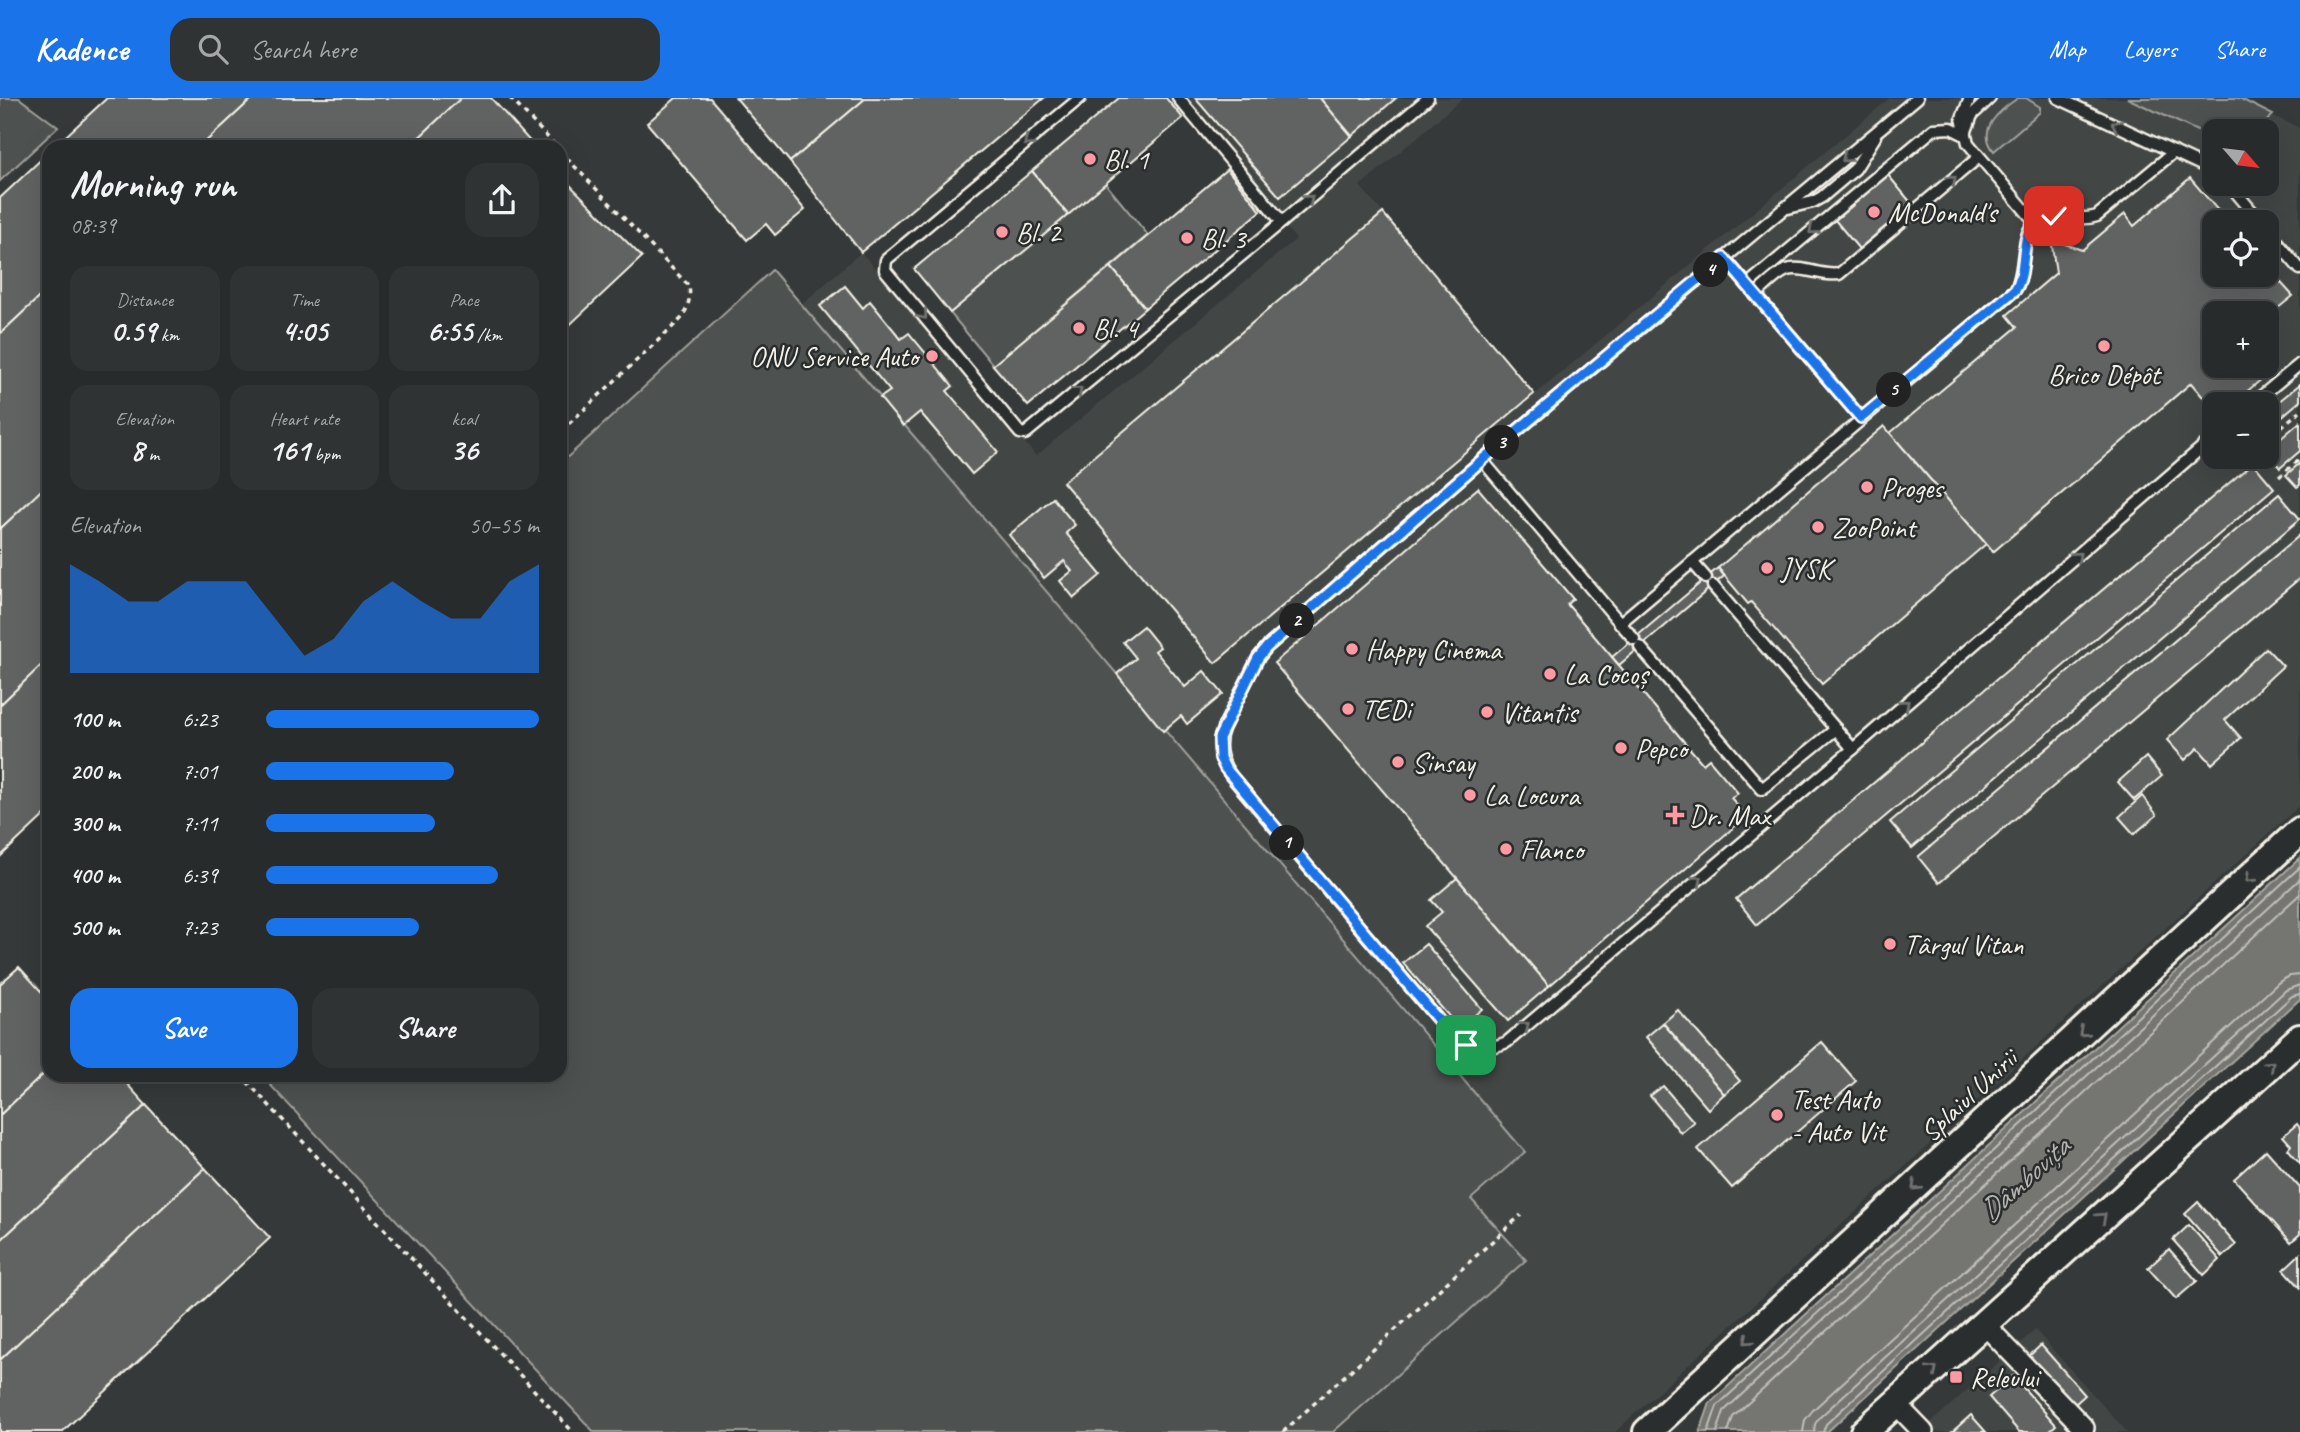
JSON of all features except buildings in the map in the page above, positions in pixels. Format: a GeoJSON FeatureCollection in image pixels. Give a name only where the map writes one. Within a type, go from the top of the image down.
{"type":"FeatureCollection","features":[{"type":"Feature","properties":{"kind":"main road","name":"Splaiul Unirii"},"geometry":{"type":"LineString","coordinates":[[1647,1432],[2300,831]]}},
{"type":"Feature","properties":{"kind":"main road"},"geometry":{"type":"LineString","coordinates":[[1864,1432],[2300,1038]]}},
{"type":"Feature","properties":{"kind":"street"},"geometry":{"type":"LineString","coordinates":[[1984,1324],[2083,1431]]}},
{"type":"Feature","properties":{"kind":"street"},"geometry":{"type":"LineString","coordinates":[[1896,1404],[1923,1432]]}},
{"type":"Feature","properties":{"kind":"lane"},"geometry":{"type":"LineString","coordinates":[[1080,98],[886,260],[885,265],[885,270],[1020,433],[1028,432],[1428,98]]}},
{"type":"Feature","properties":{"kind":"lane"},"geometry":{"type":"LineString","coordinates":[[1178,98],[1282,222]]}},
{"type":"Feature","properties":{"kind":"lane"},"geometry":{"type":"LineString","coordinates":[[1917,98],[1482,460],[1267,647],[1258,658],[1219,738],[1220,758],[1231,776],[1457,1040],[1466,1045],[1486,1048],[1507,1042],[1853,749],[2202,447]]}},
{"type":"Feature","properties":{"kind":"lane"},"geometry":{"type":"LineString","coordinates":[[1970,98],[1962,118],[1968,142],[2035,222]]}},
{"type":"Feature","properties":{"kind":"lane"},"geometry":{"type":"LineString","coordinates":[[1965,135],[1972,115],[1990,98]]}},
{"type":"Feature","properties":{"kind":"lane"},"geometry":{"type":"LineString","coordinates":[[2058,98],[2202,165]]}},
{"type":"Feature","properties":{"kind":"lane"},"geometry":{"type":"LineString","coordinates":[[1747,285],[1934,129],[1951,128],[1965,135]]}},
{"type":"Feature","properties":{"kind":"lane"},"geometry":{"type":"LineString","coordinates":[[1785,209],[1814,202],[1822,197],[1855,169],[1879,130]]}},
{"type":"Feature","properties":{"kind":"lane"},"geometry":{"type":"LineString","coordinates":[[1620,623],[2015,290],[2022,276],[2026,235],[2035,222],[2046,217],[2083,219],[2097,216],[2174,152]]}},
{"type":"Feature","properties":{"kind":"lane"},"geometry":{"type":"LineString","coordinates":[[1755,295],[1784,271],[1792,269],[1832,275],[1844,270],[1979,157]]}},
{"type":"Feature","properties":{"kind":"lane"},"geometry":{"type":"LineString","coordinates":[[2239,196],[2251,210]]}},
{"type":"Feature","properties":{"kind":"lane"},"geometry":{"type":"LineString","coordinates":[[2279,244],[2300,269]]}},
{"type":"Feature","properties":{"kind":"lane"},"geometry":{"type":"LineString","coordinates":[[1724,258],[1861,418]]}},
{"type":"Feature","properties":{"kind":"lane"},"geometry":{"type":"LineString","coordinates":[[2266,392],[2300,364]]}},
{"type":"Feature","properties":{"kind":"lane"},"geometry":{"type":"LineString","coordinates":[[1482,460],[1762,789],[1836,729]]}},
{"type":"Feature","properties":{"kind":"lane"},"geometry":{"type":"LineString","coordinates":[[1692,562],[1853,749]]}},
{"type":"Feature","properties":{"kind":"path"},"geometry":{"type":"LineString","coordinates":[[510,98],[550,140]]}},
{"type":"Feature","properties":{"kind":"path"},"geometry":{"type":"LineString","coordinates":[[567,158],[689,286],[691,294],[687,312],[681,319],[567,425]]}},
{"type":"Feature","properties":{"kind":"path"},"geometry":{"type":"LineString","coordinates":[[2279,429],[2300,411]]}},
{"type":"Feature","properties":{"kind":"path"},"geometry":{"type":"LineString","coordinates":[[2279,477],[2300,459]]}},
{"type":"Feature","properties":{"kind":"path"},"geometry":{"type":"LineString","coordinates":[[247,1082],[573,1432]]}},
{"type":"Feature","properties":{"kind":"path"},"geometry":{"type":"LineString","coordinates":[[1283,1432],[1521,1215]]}},
{"type":"Feature","properties":{"kind":"shaded area"},"geometry":{"type":"Polygon","coordinates":[[[0,98],[19,98],[58,127],[0,181],[0,98]]]}},
{"type":"Feature","properties":{"kind":"shaded area"},"geometry":{"type":"Polygon","coordinates":[[[1178,98],[1463,98],[1360,186],[1383,213],[1215,662],[1890,98],[2231,98],[2300,128],[2300,805],[1615,1432],[1333,1432],[1525,1260],[1471,1199],[1525,1152],[1168,742],[802,304],[861,252],[1036,456],[1296,239],[1178,98]]]}},
{"type":"Feature","properties":{"kind":"shaded area"},"geometry":{"type":"Polygon","coordinates":[[[2018,98],[2026,98],[2040,107],[2040,112],[1994,151],[1989,143],[1989,128],[1998,114],[2018,98]]]}},
{"type":"Feature","properties":{"kind":"shaded area"},"geometry":{"type":"Polygon","coordinates":[[[2127,98],[2239,98],[2273,115],[2269,119],[2202,119],[2202,133],[2127,98]]]}},
{"type":"Feature","properties":{"kind":"shaded area"},"geometry":{"type":"Polygon","coordinates":[[[1105,183],[1148,235],[993,365],[950,313],[1105,183]]]}},
{"type":"Feature","properties":{"kind":"shaded area"},"geometry":{"type":"Polygon","coordinates":[[[772,270],[1525,1152],[1471,1199],[1526,1260],[1333,1432],[594,1432],[268,1082],[567,1082],[567,458],[772,270]]]}},
{"type":"Feature","properties":{"kind":"shaded area"},"geometry":{"type":"Polygon","coordinates":[[[2035,1330],[2127,1432],[1920,1432],[2035,1330]]]}},
{"type":"Feature","properties":{"kind":"water","name":"Dâmbovița"},"geometry":{"type":"Polygon","coordinates":[[[2300,858],[2300,999],[1827,1432],[1700,1432],[1710,1403],[2300,858]]]}},
{"type":"Feature","properties":{"kind":"place","name":"Bl. 1"},"geometry":{"type":"Point","coordinates":[1090,159]}},
{"type":"Feature","properties":{"kind":"place","name":"McDonald's"},"geometry":{"type":"Point","coordinates":[1874,212]}},
{"type":"Feature","properties":{"kind":"place","name":"Bl. 2"},"geometry":{"type":"Point","coordinates":[1002,232]}},
{"type":"Feature","properties":{"kind":"place","name":"Bl. 3"},"geometry":{"type":"Point","coordinates":[1187,238]}},
{"type":"Feature","properties":{"kind":"place","name":"Bl. 4"},"geometry":{"type":"Point","coordinates":[1079,328]}},
{"type":"Feature","properties":{"kind":"place","name":"Brico Dépôt"},"geometry":{"type":"Point","coordinates":[2104,346]}},
{"type":"Feature","properties":{"kind":"place","name":"ONU Service Auto"},"geometry":{"type":"Point","coordinates":[932,356]}},
{"type":"Feature","properties":{"kind":"place","name":"Proges"},"geometry":{"type":"Point","coordinates":[1867,487]}},
{"type":"Feature","properties":{"kind":"place","name":"ZooPoint"},"geometry":{"type":"Point","coordinates":[1818,527]}},
{"type":"Feature","properties":{"kind":"place","name":"JYSK"},"geometry":{"type":"Point","coordinates":[1767,568]}},
{"type":"Feature","properties":{"kind":"place","name":"Happy Cinema"},"geometry":{"type":"Point","coordinates":[1352,649]}},
{"type":"Feature","properties":{"kind":"place","name":"La Cocoș"},"geometry":{"type":"Point","coordinates":[1550,674]}},
{"type":"Feature","properties":{"kind":"place","name":"TEDi"},"geometry":{"type":"Point","coordinates":[1348,709]}},
{"type":"Feature","properties":{"kind":"place","name":"Vitantis"},"geometry":{"type":"Point","coordinates":[1487,712]}},
{"type":"Feature","properties":{"kind":"place","name":"Pepco"},"geometry":{"type":"Point","coordinates":[1621,748]}},
{"type":"Feature","properties":{"kind":"place","name":"Sinsay"},"geometry":{"type":"Point","coordinates":[1398,762]}},
{"type":"Feature","properties":{"kind":"place","name":"La Locura"},"geometry":{"type":"Point","coordinates":[1470,795]}},
{"type":"Feature","properties":{"kind":"place","name":"Dr. Max"},"geometry":{"type":"Point","coordinates":[1675,815]}},
{"type":"Feature","properties":{"kind":"place","name":"Flanco"},"geometry":{"type":"Point","coordinates":[1506,849]}},
{"type":"Feature","properties":{"kind":"place","name":"Târgul Vitan"},"geometry":{"type":"Point","coordinates":[1890,944]}},
{"type":"Feature","properties":{"kind":"place","name":"Test Auto - Auto Vit"},"geometry":{"type":"Point","coordinates":[1777,1115]}},
{"type":"Feature","properties":{"kind":"place","name":"Releului"},"geometry":{"type":"Point","coordinates":[1956,1377]}},
{"type":"Feature","properties":{"kind":"route"},"geometry":{"type":"LineString","coordinates":[[1466,1045],[1451,1035],[1225,768],[1220,758],[1219,738],[1258,658],[1267,647],[1482,460],[1724,258],[1861,418],[2015,290],[2022,276],[2026,235],[2030,227],[2041,219],[2054,216]]}}]}
